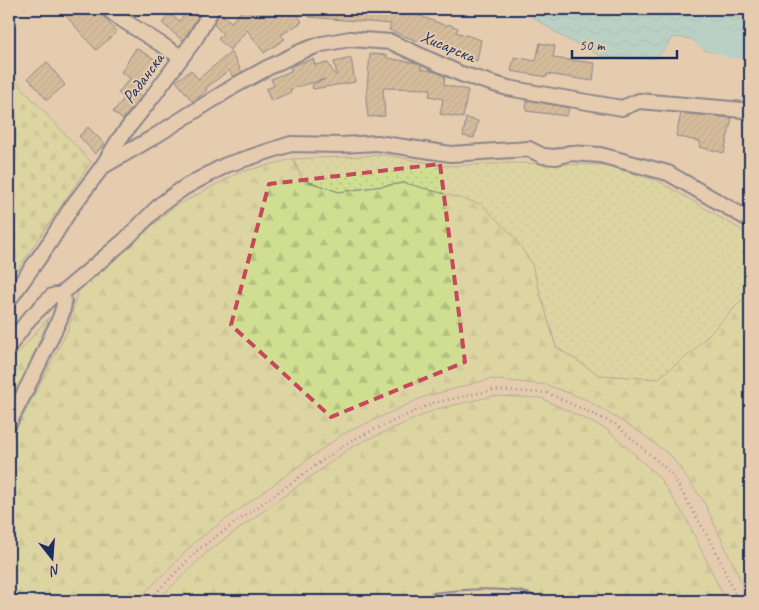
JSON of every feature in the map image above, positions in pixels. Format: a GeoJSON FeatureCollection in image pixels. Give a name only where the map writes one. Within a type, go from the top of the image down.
{"type":"FeatureCollection","features":[{"type":"Feature","properties":{"kind":"street"},"geometry":{"type":"LineString","coordinates":[[108,9],[181,57]]}},
{"type":"Feature","properties":{"kind":"street","name":"Раданска"},"geometry":{"type":"LineString","coordinates":[[9,300],[50,242],[71,208],[102,167],[120,138],[181,57],[212,9]]}},
{"type":"Feature","properties":{"kind":"street","name":"Хисарска"},"geometry":{"type":"LineString","coordinates":[[102,167],[236,85],[269,67],[302,51],[322,44],[350,39],[391,42],[461,74],[508,88],[558,98],[622,108],[639,101],[750,112]]}},
{"type":"Feature","properties":{"kind":"street"},"geometry":{"type":"LineString","coordinates":[[9,346],[29,319],[52,296],[60,295],[125,240],[161,204],[185,187],[226,165],[291,144],[341,145],[377,143],[451,154],[529,149],[543,156],[556,157],[570,153],[600,155],[668,173],[750,220]]}},
{"type":"Feature","properties":{"kind":"street"},"geometry":{"type":"LineString","coordinates":[[9,423],[59,319],[64,301],[60,295]]}},
{"type":"Feature","properties":{"kind":"street"},"geometry":{"type":"LineString","coordinates":[[434,601],[463,597],[514,598],[527,601]]}},
{"type":"Feature","properties":{"kind":"path"},"geometry":{"type":"LineString","coordinates":[[148,601],[200,548],[350,441],[434,403],[493,390],[547,393],[615,424],[671,473],[715,549],[738,601]]}},
{"type":"Feature","properties":{"kind":"highlighted area"},"geometry":{"type":"Polygon","coordinates":[[[440,164],[465,362],[331,417],[231,325],[269,184],[440,164]]]}},
{"type":"Feature","properties":{"kind":"green space"},"geometry":{"type":"Polygon","coordinates":[[[9,74],[91,162],[9,282],[9,74]]]}},
{"type":"Feature","properties":{"kind":"green space"},"geometry":{"type":"Polygon","coordinates":[[[386,155],[446,166],[514,163],[605,165],[658,181],[750,235],[750,292],[690,354],[657,379],[599,375],[556,347],[531,262],[405,183],[339,192],[303,180],[293,159],[386,155]]]}},
{"type":"Feature","properties":{"kind":"green space"},"geometry":{"type":"Polygon","coordinates":[[[293,159],[303,180],[339,192],[405,183],[481,204],[514,237],[531,262],[556,347],[599,375],[657,379],[690,354],[750,292],[750,600],[704,502],[671,456],[641,433],[585,399],[547,385],[490,379],[424,397],[343,434],[196,541],[137,601],[9,601],[9,443],[68,330],[77,293],[172,208],[240,172],[293,159]]]}},
{"type":"Feature","properties":{"kind":"green space"},"geometry":{"type":"Polygon","coordinates":[[[49,317],[28,368],[9,404],[9,364],[49,317]]]}},
{"type":"Feature","properties":{"kind":"green space"},"geometry":{"type":"Polygon","coordinates":[[[493,396],[541,398],[608,430],[659,477],[687,520],[726,601],[541,601],[521,590],[463,590],[404,601],[157,601],[207,552],[353,446],[437,409],[493,396]]]}},
{"type":"Feature","properties":{"kind":"water"},"geometry":{"type":"Polygon","coordinates":[[[521,9],[705,9],[750,21],[750,48],[741,44],[726,53],[706,51],[692,39],[672,37],[656,58],[606,58],[561,36],[521,9]]]}},
{"type":"Feature","properties":{"kind":"building"},"geometry":{"type":"Polygon","coordinates":[[[60,9],[99,9],[117,32],[96,50],[60,9]]]}},
{"type":"Feature","properties":{"kind":"building"},"geometry":{"type":"Polygon","coordinates":[[[189,9],[202,9],[182,40],[162,23],[169,14],[179,21],[189,9]]]}},
{"type":"Feature","properties":{"kind":"building"},"geometry":{"type":"Polygon","coordinates":[[[243,9],[295,9],[302,22],[281,35],[285,39],[264,53],[247,30],[230,50],[218,39],[223,34],[213,24],[220,13],[231,22],[243,9]]]}},
{"type":"Feature","properties":{"kind":"building"},"geometry":{"type":"Polygon","coordinates":[[[309,9],[378,9],[393,14],[396,9],[447,26],[448,24],[458,28],[456,32],[481,40],[477,61],[389,30],[391,24],[309,17],[309,9]]]}},
{"type":"Feature","properties":{"kind":"building"},"geometry":{"type":"Polygon","coordinates":[[[540,43],[555,46],[553,58],[595,63],[593,81],[547,74],[547,77],[511,71],[514,57],[536,61],[540,43]]]}},
{"type":"Feature","properties":{"kind":"building"},"geometry":{"type":"Polygon","coordinates":[[[136,48],[158,61],[137,93],[141,97],[123,120],[113,112],[124,98],[118,93],[130,78],[121,72],[136,48]]]}},
{"type":"Feature","properties":{"kind":"building"},"geometry":{"type":"Polygon","coordinates":[[[231,52],[242,72],[233,77],[229,70],[206,88],[207,90],[193,102],[176,81],[191,70],[198,79],[231,52]]]}},
{"type":"Feature","properties":{"kind":"building"},"geometry":{"type":"Polygon","coordinates":[[[370,54],[387,55],[387,58],[417,63],[421,65],[421,69],[445,76],[444,85],[468,90],[463,118],[440,114],[443,99],[429,96],[431,89],[383,88],[385,116],[368,117],[366,99],[370,54]]]}},
{"type":"Feature","properties":{"kind":"building"},"geometry":{"type":"Polygon","coordinates":[[[351,58],[355,82],[313,89],[312,85],[325,79],[290,89],[291,92],[271,101],[266,89],[274,86],[271,79],[291,71],[290,66],[313,59],[315,65],[328,63],[335,75],[337,74],[334,62],[351,58]]]}},
{"type":"Feature","properties":{"kind":"building"},"geometry":{"type":"Polygon","coordinates":[[[47,62],[65,85],[47,100],[28,78],[47,62]]]}},
{"type":"Feature","properties":{"kind":"building"},"geometry":{"type":"Polygon","coordinates":[[[527,100],[569,108],[567,116],[526,111],[527,100]]]}},
{"type":"Feature","properties":{"kind":"building"},"geometry":{"type":"Polygon","coordinates":[[[681,113],[732,118],[724,153],[699,147],[701,142],[676,136],[681,113]]]}},
{"type":"Feature","properties":{"kind":"building"},"geometry":{"type":"Polygon","coordinates":[[[466,118],[478,121],[474,138],[463,136],[466,118]]]}},
{"type":"Feature","properties":{"kind":"building"},"geometry":{"type":"Polygon","coordinates":[[[88,127],[105,144],[95,154],[79,136],[88,127]]]}},
{"type":"Feature","properties":{"kind":"waterway"},"geometry":{"type":"LineString","coordinates":[[707,37],[733,46],[750,46]]}}]}
